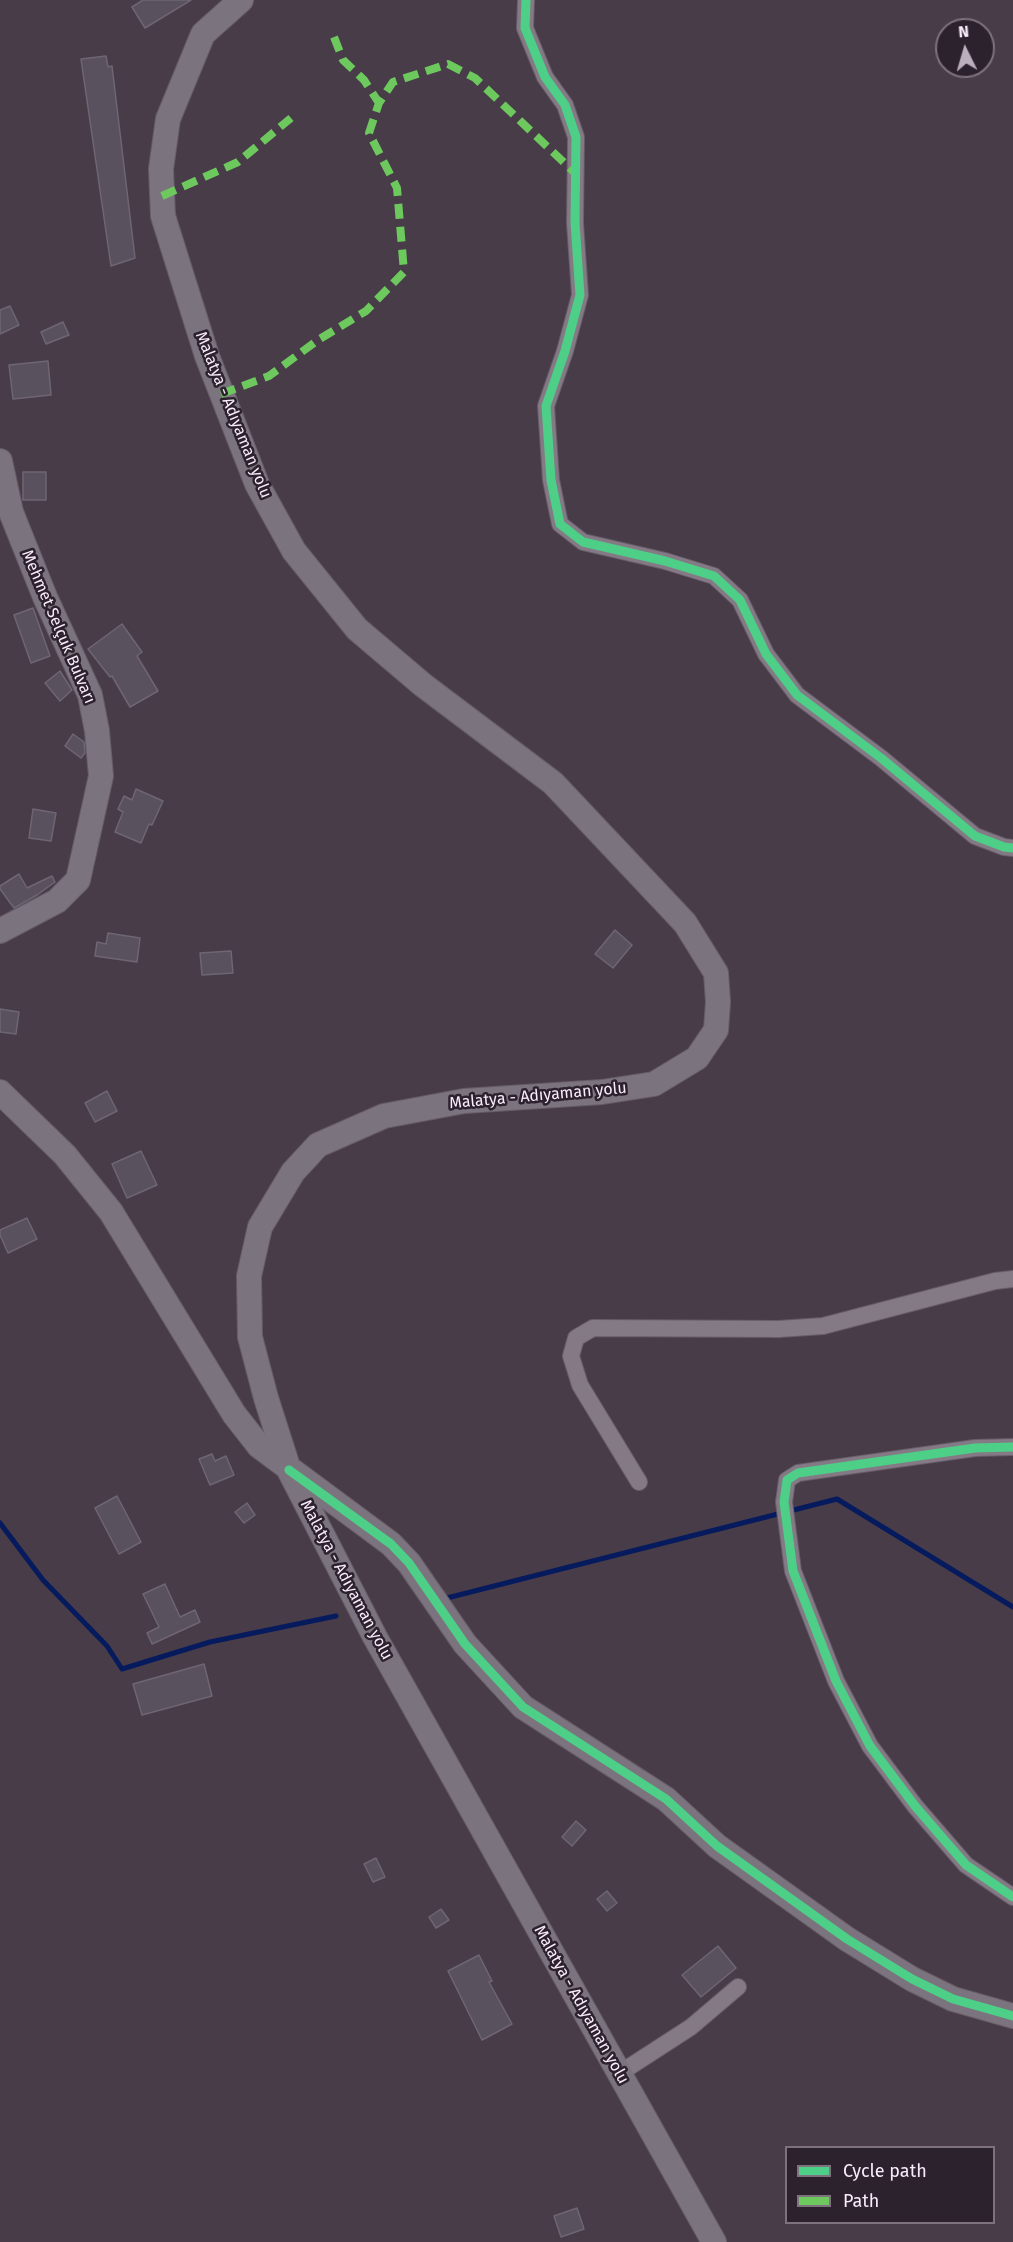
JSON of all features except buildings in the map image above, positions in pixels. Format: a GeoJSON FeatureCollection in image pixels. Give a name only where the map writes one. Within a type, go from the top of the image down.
{"type":"FeatureCollection","features":[{"type":"Feature","properties":{"kind":"main road","name":"Malatya - Adıyaman yolu"},"geometry":{"type":"LineString","coordinates":[[241,0],[203,34],[168,119],[160,169],[163,216],[207,356],[257,484],[294,551],[357,629],[423,685],[553,783],[685,923],[716,974],[718,1002],[716,1030],[697,1058],[654,1084],[602,1092],[464,1101],[384,1116],[318,1145],[293,1172],[261,1227],[249,1276],[250,1338],[289,1470],[375,1637],[714,2242]]}},
{"type":"Feature","properties":{"kind":"main road","name":"Mehmet Selçuk Bulvarı"},"geometry":{"type":"LineString","coordinates":[[0,461],[11,512],[45,597],[90,695],[97,731],[101,776],[78,880],[57,902],[0,931]]}},
{"type":"Feature","properties":{"kind":"main road"},"geometry":{"type":"LineString","coordinates":[[0,908],[3,920],[0,931]]}},
{"type":"Feature","properties":{"kind":"main road"},"geometry":{"type":"LineString","coordinates":[[0,1092],[65,1155],[111,1212],[234,1414],[259,1446],[391,1544],[409,1563],[465,1644],[523,1707],[666,1799],[717,1846],[847,1939],[922,1984],[953,1999],[1010,2017]]}},
{"type":"Feature","properties":{"kind":"street"},"geometry":{"type":"LineString","coordinates":[[526,0],[525,28],[545,77],[565,105],[576,137],[574,195],[580,295],[546,406],[551,480],[560,524],[584,542],[666,561],[714,576],[740,600],[766,654],[797,695],[881,758],[975,836],[1013,848]]}},
{"type":"Feature","properties":{"kind":"street"},"geometry":{"type":"LineString","coordinates":[[639,1482],[580,1385],[571,1356],[576,1338],[593,1328],[779,1329],[823,1326],[995,1281],[1013,1279]]}},
{"type":"Feature","properties":{"kind":"street"},"geometry":{"type":"LineString","coordinates":[[1013,1447],[975,1448],[798,1473],[787,1480],[784,1502],[793,1571],[836,1681],[870,1746],[915,1806],[966,1865],[1013,1897]]}},
{"type":"Feature","properties":{"kind":"street"},"geometry":{"type":"LineString","coordinates":[[620,2073],[692,2027],[738,1987]]}},
{"type":"Feature","properties":{"kind":"waterway"},"geometry":{"type":"LineString","coordinates":[[443,1599],[837,1499],[1013,1607]]}},
{"type":"Feature","properties":{"kind":"waterway"},"geometry":{"type":"LineString","coordinates":[[0,1523],[43,1580],[107,1646],[122,1669],[210,1642],[336,1616]]}},
{"type":"Feature","properties":{"kind":"marked path"},"geometry":{"type":"LineString","coordinates":[[334,37],[343,60],[364,80],[379,103]]}},
{"type":"Feature","properties":{"kind":"marked path"},"geometry":{"type":"LineString","coordinates":[[221,394],[269,376],[318,340],[366,311],[404,272],[397,188],[369,133],[379,103],[393,82],[448,64],[475,78],[575,173]]}},
{"type":"Feature","properties":{"kind":"marked path"},"geometry":{"type":"LineString","coordinates":[[162,196],[238,162],[291,118]]}},
{"type":"Feature","properties":{"kind":"cycle path"},"geometry":{"type":"LineString","coordinates":[[526,0],[525,28],[545,77],[565,105],[576,137],[575,223],[580,295],[565,351],[546,406],[551,480],[560,524],[583,542],[665,561],[714,576],[740,600],[766,654],[797,695],[881,758],[975,836],[1013,848]]}},
{"type":"Feature","properties":{"kind":"cycle path"},"geometry":{"type":"LineString","coordinates":[[1013,1447],[975,1448],[798,1473],[787,1480],[784,1502],[793,1571],[836,1681],[870,1746],[915,1806],[966,1865],[1013,1897]]}},
{"type":"Feature","properties":{"kind":"cycle path"},"geometry":{"type":"LineString","coordinates":[[289,1470],[391,1544],[409,1563],[465,1644],[523,1707],[666,1799],[717,1846],[847,1939],[912,1979],[953,1999],[1013,2016]]}}]}
